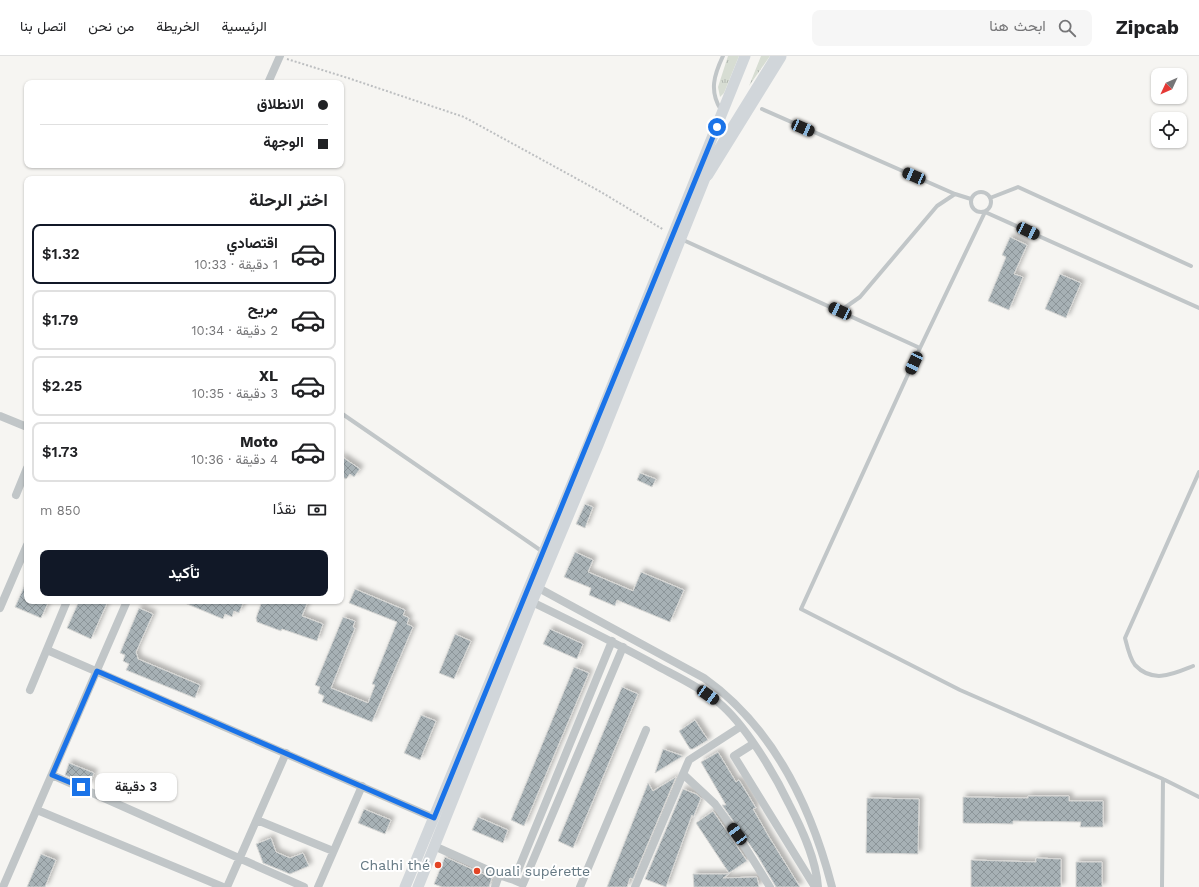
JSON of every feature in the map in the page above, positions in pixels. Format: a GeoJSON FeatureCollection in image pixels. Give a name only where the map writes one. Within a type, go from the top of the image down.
{"type":"FeatureCollection","features":[{"type":"Feature","properties":{"kind":"highway"},"geometry":{"type":"LineString","coordinates":[[706,174],[779,56]]}},
{"type":"Feature","properties":{"kind":"main road"},"geometry":{"type":"LineString","coordinates":[[405,887],[548,555],[676,236],[745,56]]}},
{"type":"Feature","properties":{"kind":"main road"},"geometry":{"type":"LineString","coordinates":[[676,236],[706,174],[752,56]]}},
{"type":"Feature","properties":{"kind":"main road"},"geometry":{"type":"LineString","coordinates":[[418,887],[528,600]]}},
{"type":"Feature","properties":{"kind":"street"},"geometry":{"type":"LineString","coordinates":[[270,80],[283,57]]}},
{"type":"Feature","properties":{"kind":"street"},"geometry":{"type":"LineString","coordinates":[[0,416],[24,426]]}},
{"type":"Feature","properties":{"kind":"street"},"geometry":{"type":"LineString","coordinates":[[16,495],[24,475]]}},
{"type":"Feature","properties":{"kind":"street"},"geometry":{"type":"LineString","coordinates":[[0,608],[24,552]]}},
{"type":"Feature","properties":{"kind":"street"},"geometry":{"type":"LineString","coordinates":[[535,586],[704,678],[725,692],[742,710],[779,758],[796,788],[809,816],[826,862],[832,887]]}},
{"type":"Feature","properties":{"kind":"street"},"geometry":{"type":"LineString","coordinates":[[528,600],[612,641],[696,687],[719,703],[740,726],[781,788],[800,826],[817,877],[818,887]]}},
{"type":"Feature","properties":{"kind":"street"},"geometry":{"type":"LineString","coordinates":[[30,690],[67,604]]}},
{"type":"Feature","properties":{"kind":"street"},"geometry":{"type":"LineString","coordinates":[[3,887],[126,604]]}},
{"type":"Feature","properties":{"kind":"street"},"geometry":{"type":"LineString","coordinates":[[514,880],[612,641]]}},
{"type":"Feature","properties":{"kind":"street"},"geometry":{"type":"LineString","coordinates":[[434,846],[526,886],[623,647]]}},
{"type":"Feature","properties":{"kind":"street"},"geometry":{"type":"LineString","coordinates":[[47,650],[434,818]]}},
{"type":"Feature","properties":{"kind":"street"},"geometry":{"type":"LineString","coordinates":[[638,886],[689,760],[740,726]]}},
{"type":"Feature","properties":{"kind":"street"},"geometry":{"type":"LineString","coordinates":[[580,887],[646,730]]}},
{"type":"Feature","properties":{"kind":"street"},"geometry":{"type":"LineString","coordinates":[[753,744],[734,756],[815,887]]}},
{"type":"Feature","properties":{"kind":"street"},"geometry":{"type":"LineString","coordinates":[[227,887],[286,753]]}},
{"type":"Feature","properties":{"kind":"street"},"geometry":{"type":"LineString","coordinates":[[683,774],[715,804],[737,834],[770,887]]}},
{"type":"Feature","properties":{"kind":"street"},"geometry":{"type":"LineString","coordinates":[[52,775],[304,887]]}},
{"type":"Feature","properties":{"kind":"street"},"geometry":{"type":"LineString","coordinates":[[318,887],[362,786]]}},
{"type":"Feature","properties":{"kind":"street"},"geometry":{"type":"LineString","coordinates":[[37,810],[223,887]]}},
{"type":"Feature","properties":{"kind":"street"},"geometry":{"type":"LineString","coordinates":[[257,820],[333,851]]}},
{"type":"Feature","properties":{"kind":"street"},"geometry":{"type":"LineString","coordinates":[[495,887],[499,875]]}},
{"type":"Feature","properties":{"kind":"lane"},"geometry":{"type":"LineString","coordinates":[[723,56],[716,70],[713,89],[714,98],[723,114]]}},
{"type":"Feature","properties":{"kind":"lane"},"geometry":{"type":"LineString","coordinates":[[762,110],[955,194],[971,199]]}},
{"type":"Feature","properties":{"kind":"lane"},"geometry":{"type":"LineString","coordinates":[[990,198],[1018,187],[1191,266]]}},
{"type":"Feature","properties":{"kind":"lane"},"geometry":{"type":"LineString","coordinates":[[1199,308],[985,212],[975,211],[971,205],[971,199],[975,194],[982,192],[990,198],[991,204],[985,212],[920,348],[801,609],[960,690],[1163,779],[1199,797]]}},
{"type":"Feature","properties":{"kind":"lane"},"geometry":{"type":"LineString","coordinates":[[840,311],[860,297],[937,206],[955,194]]}},
{"type":"Feature","properties":{"kind":"lane"},"geometry":{"type":"LineString","coordinates":[[676,236],[920,348]]}},
{"type":"Feature","properties":{"kind":"lane"},"geometry":{"type":"LineString","coordinates":[[344,415],[548,555]]}},
{"type":"Feature","properties":{"kind":"lane"},"geometry":{"type":"LineString","coordinates":[[1193,666],[1169,676],[1152,676],[1134,664],[1125,638],[1199,472]]}},
{"type":"Feature","properties":{"kind":"lane"},"geometry":{"type":"LineString","coordinates":[[1162,887],[1163,779]]}},
{"type":"Feature","properties":{"kind":"path"},"geometry":{"type":"LineString","coordinates":[[283,57],[464,117],[601,192],[676,236]]}},
{"type":"Feature","properties":{"kind":"green space"},"geometry":{"type":"Polygon","coordinates":[[[728,56],[739,56],[724,93],[720,97],[718,87],[728,56]]]}},
{"type":"Feature","properties":{"kind":"green space"},"geometry":{"type":"Polygon","coordinates":[[[761,56],[770,56],[749,86],[761,56]]]}},
{"type":"Feature","properties":{"kind":"building"},"geometry":{"type":"Polygon","coordinates":[[[1010,237],[1027,245],[1014,274],[1023,277],[1009,310],[988,301],[1006,257],[1002,255],[1010,237]]]}},
{"type":"Feature","properties":{"kind":"building"},"geometry":{"type":"Polygon","coordinates":[[[1060,274],[1081,283],[1066,318],[1045,309],[1060,274]]]}},
{"type":"Feature","properties":{"kind":"building"},"geometry":{"type":"Polygon","coordinates":[[[344,458],[360,469],[354,477],[350,474],[346,479],[344,478],[344,458]]]}},
{"type":"Feature","properties":{"kind":"building"},"geometry":{"type":"Polygon","coordinates":[[[640,473],[656,479],[652,487],[637,480],[640,473]]]}},
{"type":"Feature","properties":{"kind":"building"},"geometry":{"type":"Polygon","coordinates":[[[585,504],[593,507],[585,528],[576,524],[585,504]]]}},
{"type":"Feature","properties":{"kind":"building"},"geometry":{"type":"Polygon","coordinates":[[[575,552],[593,560],[588,572],[633,591],[641,572],[684,590],[670,622],[617,600],[615,606],[589,595],[591,588],[564,577],[575,552]]]}},
{"type":"Feature","properties":{"kind":"building"},"geometry":{"type":"Polygon","coordinates":[[[24,587],[24,604],[48,604],[41,618],[15,607],[24,587]]]}},
{"type":"Feature","properties":{"kind":"building"},"geometry":{"type":"Polygon","coordinates":[[[355,589],[405,610],[403,615],[409,618],[407,624],[413,627],[372,722],[322,702],[324,696],[318,693],[320,687],[315,685],[343,617],[355,621],[353,627],[355,628],[331,688],[368,703],[375,685],[372,684],[397,622],[349,603],[355,589]]]}},
{"type":"Feature","properties":{"kind":"building"},"geometry":{"type":"Polygon","coordinates":[[[78,604],[107,604],[91,639],[67,628],[78,604]]]}},
{"type":"Feature","properties":{"kind":"building"},"geometry":{"type":"Polygon","coordinates":[[[187,604],[243,604],[239,613],[234,611],[232,617],[225,614],[223,619],[187,604]]]}},
{"type":"Feature","properties":{"kind":"building"},"geometry":{"type":"Polygon","coordinates":[[[261,604],[307,604],[302,616],[323,624],[317,641],[282,629],[281,631],[257,622],[256,618],[261,604]]]}},
{"type":"Feature","properties":{"kind":"building"},"geometry":{"type":"Polygon","coordinates":[[[139,608],[153,614],[136,652],[138,659],[200,685],[195,698],[126,670],[129,664],[123,661],[125,655],[120,653],[139,608]]]}},
{"type":"Feature","properties":{"kind":"building"},"geometry":{"type":"Polygon","coordinates":[[[550,629],[583,644],[577,659],[543,644],[550,629]]]}},
{"type":"Feature","properties":{"kind":"building"},"geometry":{"type":"Polygon","coordinates":[[[455,634],[471,641],[454,679],[439,673],[455,634]]]}},
{"type":"Feature","properties":{"kind":"building"},"geometry":{"type":"Polygon","coordinates":[[[574,667],[589,673],[524,826],[511,820],[574,667]]]}},
{"type":"Feature","properties":{"kind":"building"},"geometry":{"type":"Polygon","coordinates":[[[622,687],[638,694],[573,848],[558,841],[622,687]]]}},
{"type":"Feature","properties":{"kind":"building"},"geometry":{"type":"Polygon","coordinates":[[[421,715],[436,721],[420,760],[404,753],[421,715]]]}},
{"type":"Feature","properties":{"kind":"building"},"geometry":{"type":"Polygon","coordinates":[[[695,720],[708,740],[693,749],[690,749],[679,731],[695,720]]]}},
{"type":"Feature","properties":{"kind":"building"},"geometry":{"type":"Polygon","coordinates":[[[663,749],[683,756],[655,773],[663,749]]]}},
{"type":"Feature","properties":{"kind":"building"},"geometry":{"type":"Polygon","coordinates":[[[718,752],[736,782],[739,780],[756,808],[753,809],[800,887],[776,887],[757,855],[722,805],[726,805],[701,762],[718,752]]]}},
{"type":"Feature","properties":{"kind":"building"},"geometry":{"type":"Polygon","coordinates":[[[69,763],[94,773],[89,786],[65,775],[69,763]]]}},
{"type":"Feature","properties":{"kind":"building"},"geometry":{"type":"Polygon","coordinates":[[[676,777],[633,879],[630,878],[627,887],[607,887],[648,783],[653,791],[676,777]]]}},
{"type":"Feature","properties":{"kind":"building"},"geometry":{"type":"Polygon","coordinates":[[[683,789],[696,794],[701,798],[693,818],[692,815],[666,887],[645,879],[683,789]]]}},
{"type":"Feature","properties":{"kind":"building"},"geometry":{"type":"Polygon","coordinates":[[[1028,796],[1069,796],[1069,801],[1103,801],[1103,827],[1080,827],[1081,822],[1013,821],[1013,824],[963,823],[963,797],[1028,798],[1028,796]]]}},
{"type":"Feature","properties":{"kind":"building"},"geometry":{"type":"Polygon","coordinates":[[[867,798],[919,799],[918,854],[866,853],[867,798]]]}},
{"type":"Feature","properties":{"kind":"building"},"geometry":{"type":"Polygon","coordinates":[[[364,809],[391,820],[385,834],[358,823],[364,809]]]}},
{"type":"Feature","properties":{"kind":"building"},"geometry":{"type":"Polygon","coordinates":[[[713,811],[747,861],[729,873],[696,823],[713,811]]]}},
{"type":"Feature","properties":{"kind":"building"},"geometry":{"type":"Polygon","coordinates":[[[478,817],[508,830],[503,843],[472,830],[478,817]]]}},
{"type":"Feature","properties":{"kind":"building"},"geometry":{"type":"Polygon","coordinates":[[[271,838],[276,852],[290,858],[303,853],[309,866],[290,874],[263,863],[256,844],[271,838]]]}},
{"type":"Feature","properties":{"kind":"building"},"geometry":{"type":"Polygon","coordinates":[[[41,854],[56,860],[45,887],[27,887],[41,854]]]}},
{"type":"Feature","properties":{"kind":"building"},"geometry":{"type":"Polygon","coordinates":[[[445,857],[492,878],[489,887],[442,887],[434,884],[445,857]]]}},
{"type":"Feature","properties":{"kind":"building"},"geometry":{"type":"Polygon","coordinates":[[[1036,858],[1061,859],[1061,887],[971,887],[971,860],[1036,862],[1036,858]]]}},
{"type":"Feature","properties":{"kind":"building"},"geometry":{"type":"Polygon","coordinates":[[[1076,862],[1102,862],[1102,887],[1076,887],[1076,862]]]}},
{"type":"Feature","properties":{"kind":"building"},"geometry":{"type":"Polygon","coordinates":[[[693,874],[729,874],[723,878],[757,877],[759,887],[694,887],[693,874]]]}},
{"type":"Feature","properties":{"kind":"place","name":"Chalhi thé"},"geometry":{"type":"Point","coordinates":[438,865]}},
{"type":"Feature","properties":{"kind":"place","name":"Ouali supérette"},"geometry":{"type":"Point","coordinates":[477,871]}},
{"type":"Feature","properties":{"kind":"route"},"geometry":{"type":"LineString","coordinates":[[81,787],[52,775],[97,671],[434,818],[589,443],[682,210],[717,127]]}}]}
